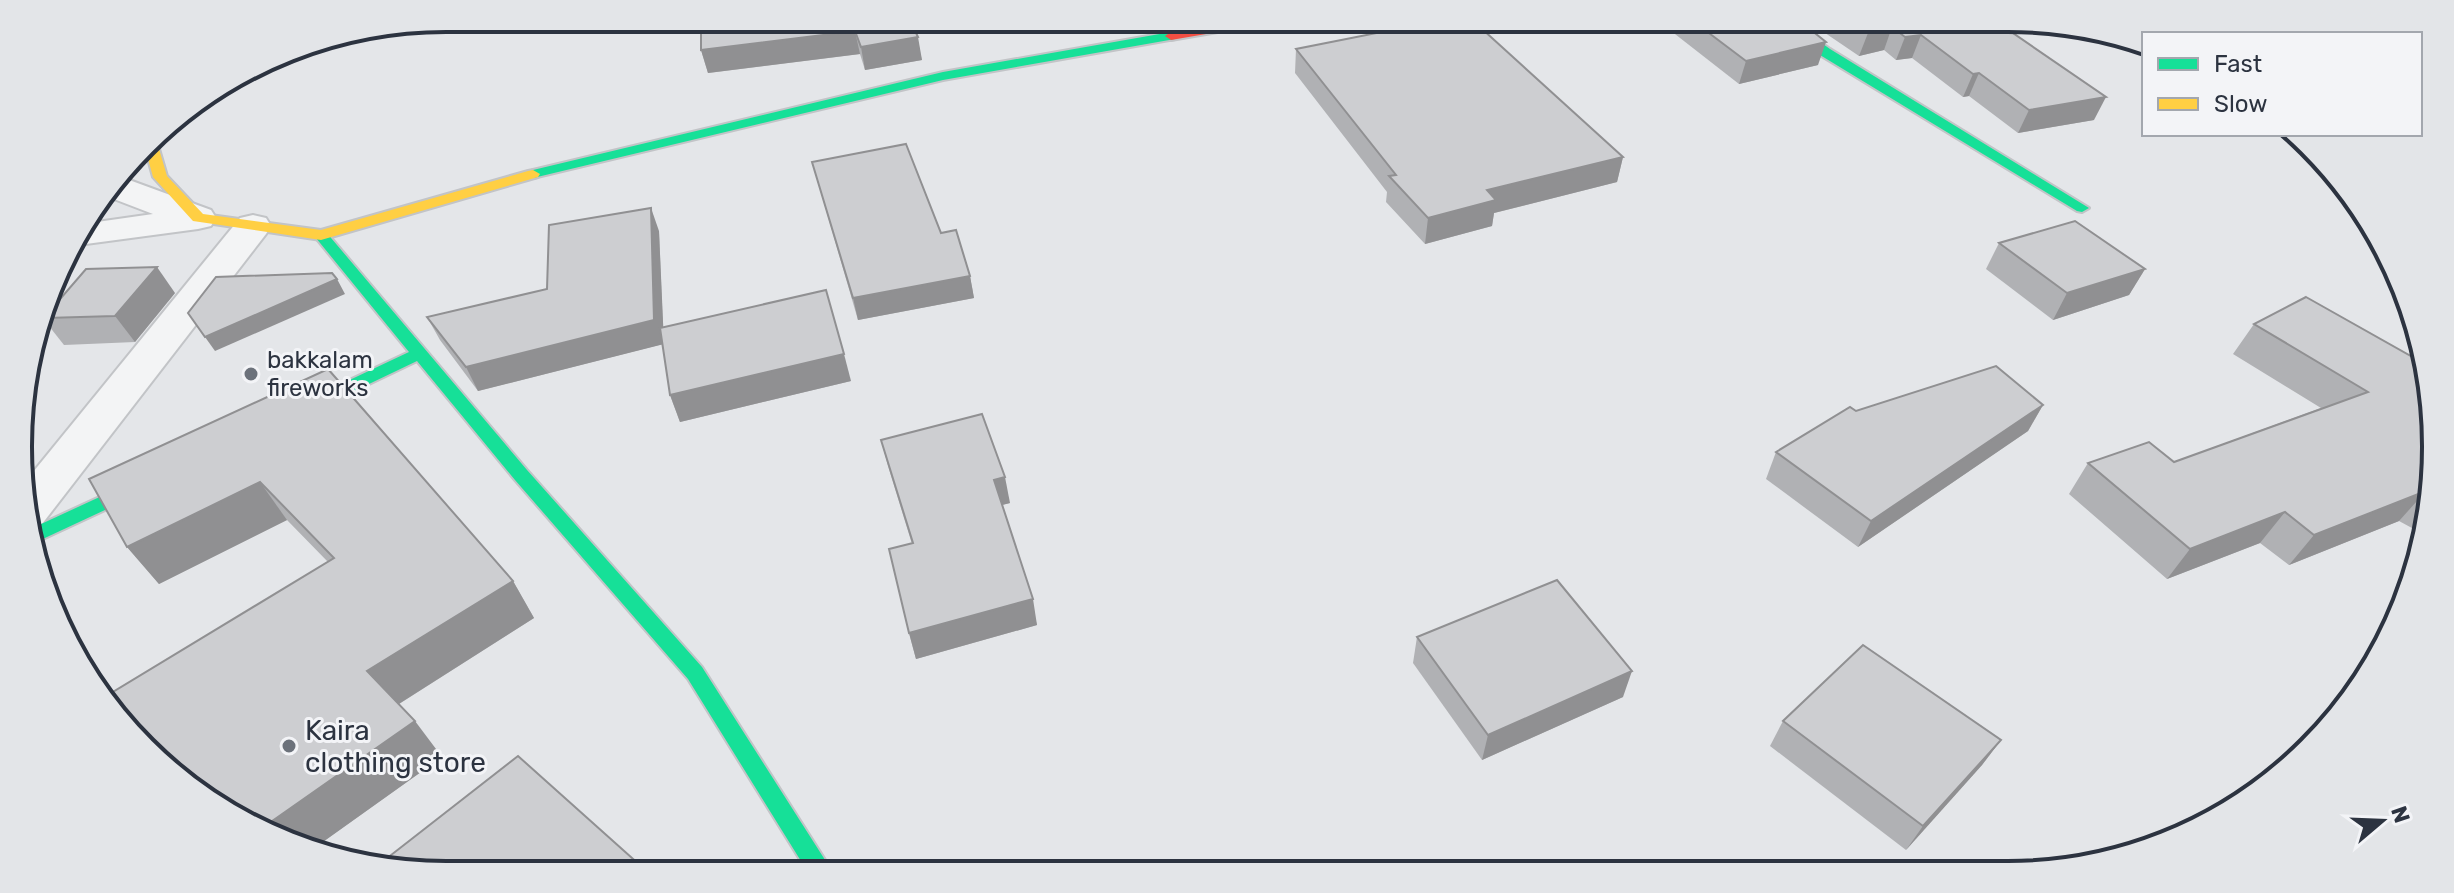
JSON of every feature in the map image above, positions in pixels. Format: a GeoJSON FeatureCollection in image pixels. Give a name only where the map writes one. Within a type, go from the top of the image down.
{"type":"FeatureCollection","features":[{"type":"Feature","properties":{"kind":"street"},"geometry":{"type":"LineString","coordinates":[[122,189],[198,218],[321,235],[576,162],[943,76],[1196,32]]}},
{"type":"Feature","properties":{"kind":"street"},"geometry":{"type":"LineString","coordinates":[[1798,32],[1825,52],[2082,208]]}},
{"type":"Feature","properties":{"kind":"street"},"geometry":{"type":"LineString","coordinates":[[153,153],[160,177],[198,218]]}},
{"type":"Feature","properties":{"kind":"street"},"geometry":{"type":"LineString","coordinates":[[91,233],[198,218]]}},
{"type":"Feature","properties":{"kind":"street"},"geometry":{"type":"LineString","coordinates":[[36,500],[253,226]]}},
{"type":"Feature","properties":{"kind":"street"},"geometry":{"type":"LineString","coordinates":[[321,235],[521,475],[695,673],[814,861]]}},
{"type":"Feature","properties":{"kind":"street"},"geometry":{"type":"LineString","coordinates":[[281,419],[420,353]]}},
{"type":"Feature","properties":{"kind":"street"},"geometry":{"type":"LineString","coordinates":[[41,532],[169,472]]}},
{"type":"Feature","properties":{"kind":"building"},"geometry":{"type":"Polygon","coordinates":[[[701,32],[847,32],[701,50],[701,32]]]}},
{"type":"Feature","properties":{"kind":"building"},"geometry":{"type":"Polygon","coordinates":[[[855,32],[916,32],[918,37],[861,47],[855,32]]]}},
{"type":"Feature","properties":{"kind":"building"},"geometry":{"type":"Polygon","coordinates":[[[1382,32],[1485,32],[1623,157],[1487,190],[1496,200],[1428,218],[1389,176],[1396,175],[1296,49],[1382,32]]]}},
{"type":"Feature","properties":{"kind":"building"},"geometry":{"type":"Polygon","coordinates":[[[1708,32],[1814,32],[1826,42],[1746,61],[1708,32]]]}},
{"type":"Feature","properties":{"kind":"building"},"geometry":{"type":"Polygon","coordinates":[[[1898,32],[2012,32],[2106,97],[2029,110],[1921,35],[1905,37],[1898,32]]]}},
{"type":"Feature","properties":{"kind":"building"},"geometry":{"type":"Polygon","coordinates":[[[906,144],[941,233],[956,230],[970,276],[853,298],[812,162],[906,144]]]}},
{"type":"Feature","properties":{"kind":"building"},"geometry":{"type":"Polygon","coordinates":[[[651,208],[654,320],[466,367],[427,317],[547,289],[549,225],[651,208]]]}},
{"type":"Feature","properties":{"kind":"building"},"geometry":{"type":"Polygon","coordinates":[[[2075,221],[2145,269],[2067,293],[1999,243],[2075,221]]]}},
{"type":"Feature","properties":{"kind":"building"},"geometry":{"type":"Polygon","coordinates":[[[157,267],[115,316],[53,318],[59,300],[86,269],[157,267]]]}},
{"type":"Feature","properties":{"kind":"building"},"geometry":{"type":"Polygon","coordinates":[[[332,273],[337,279],[205,337],[188,313],[216,277],[332,273]]]}},
{"type":"Feature","properties":{"kind":"building"},"geometry":{"type":"Polygon","coordinates":[[[826,290],[844,354],[670,395],[660,328],[826,290]]]}},
{"type":"Feature","properties":{"kind":"building"},"geometry":{"type":"Polygon","coordinates":[[[2306,297],[2412,357],[2421,419],[2419,494],[2314,535],[2285,512],[2190,549],[2088,463],[2149,442],[2174,462],[2368,392],[2254,324],[2306,297]]]}},
{"type":"Feature","properties":{"kind":"building"},"geometry":{"type":"Polygon","coordinates":[[[1996,366],[2043,405],[1871,521],[1776,452],[1850,407],[1856,411],[1996,366]]]}},
{"type":"Feature","properties":{"kind":"building"},"geometry":{"type":"Polygon","coordinates":[[[328,369],[513,581],[367,671],[415,721],[271,822],[216,791],[173,758],[153,740],[113,692],[334,558],[260,482],[127,547],[89,479],[328,369]]]}},
{"type":"Feature","properties":{"kind":"building"},"geometry":{"type":"Polygon","coordinates":[[[982,414],[1005,477],[994,480],[1033,599],[909,633],[889,549],[913,543],[881,440],[982,414]]]}},
{"type":"Feature","properties":{"kind":"building"},"geometry":{"type":"Polygon","coordinates":[[[1557,580],[1632,671],[1488,735],[1417,637],[1557,580]]]}},
{"type":"Feature","properties":{"kind":"building"},"geometry":{"type":"Polygon","coordinates":[[[1863,645],[2001,740],[1923,826],[1783,721],[1863,645]]]}},
{"type":"Feature","properties":{"kind":"building"},"geometry":{"type":"Polygon","coordinates":[[[518,756],[635,861],[446,861],[389,857],[518,756]]]}},
{"type":"Feature","properties":{"kind":"traffic: fast"},"geometry":{"type":"LineString","coordinates":[[1798,32],[1825,52],[2082,208]]}},
{"type":"Feature","properties":{"kind":"traffic: fast"},"geometry":{"type":"LineString","coordinates":[[533,174],[943,76],[1171,36]]}},
{"type":"Feature","properties":{"kind":"traffic: fast"},"geometry":{"type":"LineString","coordinates":[[321,235],[521,475],[695,673],[814,861]]}},
{"type":"Feature","properties":{"kind":"traffic: fast"},"geometry":{"type":"LineString","coordinates":[[292,414],[420,353]]}},
{"type":"Feature","properties":{"kind":"traffic: fast"},"geometry":{"type":"LineString","coordinates":[[41,532],[158,477]]}},
{"type":"Feature","properties":{"kind":"traffic: slow"},"geometry":{"type":"LineString","coordinates":[[153,153],[160,177],[198,218],[321,235],[533,174]]}},
{"type":"Feature","properties":{"kind":"traffic: jam"},"geometry":{"type":"LineString","coordinates":[[1171,36],[1194,32]]}},
{"type":"Feature","properties":{"kind":"place","name":"bakkalam fireworks"},"geometry":{"type":"Point","coordinates":[251,374]}},
{"type":"Feature","properties":{"kind":"place","name":"Kaira clothing store"},"geometry":{"type":"Point","coordinates":[289,746]}}]}
